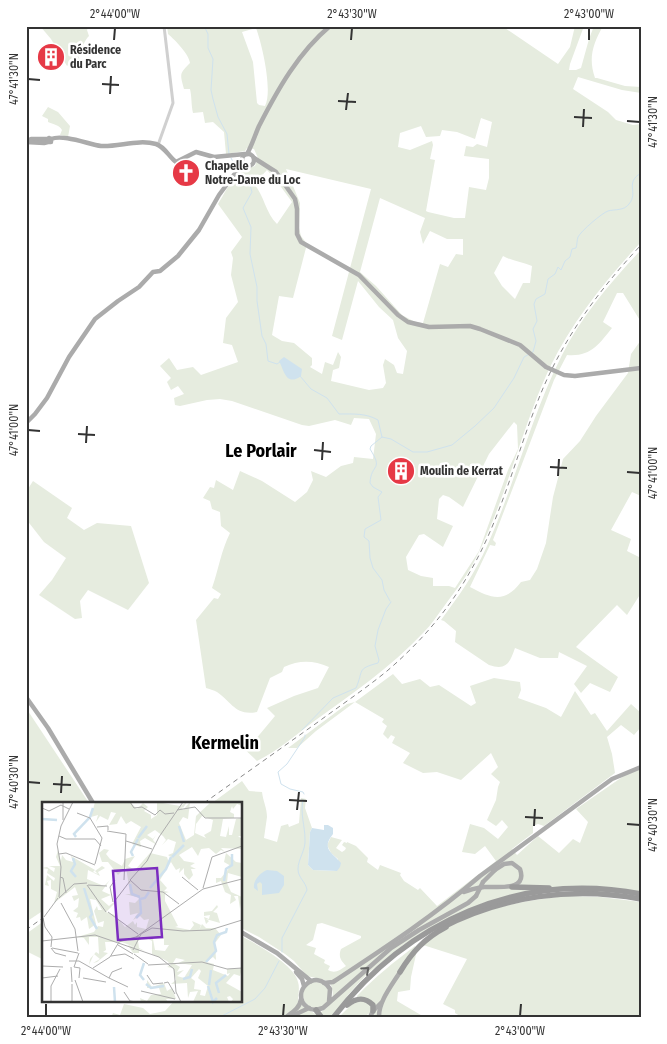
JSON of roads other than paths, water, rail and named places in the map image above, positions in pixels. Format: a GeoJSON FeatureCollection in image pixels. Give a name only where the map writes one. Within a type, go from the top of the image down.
{"type":"FeatureCollection","features":[{"type":"Feature","properties":{"kind":"highway"},"geometry":{"type":"LineString","coordinates":[[512,887],[617,890],[641,894]]}},
{"type":"Feature","properties":{"kind":"highway"},"geometry":{"type":"LineString","coordinates":[[334,1018],[359,986],[387,960],[414,939],[445,922],[468,911],[507,898],[554,890],[588,889]]}},
{"type":"Feature","properties":{"kind":"highway"},"geometry":{"type":"LineString","coordinates":[[334,1018],[361,988],[390,962],[427,936],[468,916],[506,903],[550,895],[593,893],[641,899]]}},
{"type":"Feature","properties":{"kind":"highway"},"geometry":{"type":"LineString","coordinates":[[400,972],[413,952],[428,938],[468,916]]}},
{"type":"Feature","properties":{"kind":"highway"},"geometry":{"type":"LineString","coordinates":[[340,1011],[352,1001],[360,998],[373,1005],[370,1015]]}},
{"type":"Feature","properties":{"kind":"highway"},"geometry":{"type":"LineString","coordinates":[[316,1010],[322,1018]]}},
{"type":"Feature","properties":{"kind":"main road"},"geometry":{"type":"LineString","coordinates":[[26,423],[47,398],[69,357],[95,319],[129,291],[144,283],[153,272],[160,271],[178,256],[199,230],[219,195],[248,159],[254,136],[290,70],[330,26]]}},
{"type":"Feature","properties":{"kind":"main road"},"geometry":{"type":"LineString","coordinates":[[28,141],[34,143],[61,138],[104,146],[130,143],[158,144],[175,162],[196,152],[214,157],[236,156],[265,165],[276,172],[295,199],[298,239],[305,245],[359,275],[403,319],[413,324],[429,327],[472,327],[520,345],[550,370],[568,376],[641,368]]}},
{"type":"Feature","properties":{"kind":"main road"},"geometry":{"type":"LineString","coordinates":[[26,697],[48,728],[92,802]]}},
{"type":"Feature","properties":{"kind":"main road"},"geometry":{"type":"LineString","coordinates":[[324,983],[333,982],[460,893],[480,876],[612,779],[641,767]]}},
{"type":"Feature","properties":{"kind":"main road"},"geometry":{"type":"LineString","coordinates":[[287,1017],[309,1008],[316,1010],[323,1008],[391,948],[476,896],[493,871],[532,838]]}},
{"type":"Feature","properties":{"kind":"main road"},"geometry":{"type":"LineString","coordinates":[[460,893],[486,887],[512,887],[519,883],[522,877],[520,869],[512,863],[493,871]]}},
{"type":"Feature","properties":{"kind":"main road"},"geometry":{"type":"LineString","coordinates":[[242,933],[267,946],[311,981]]}},
{"type":"Feature","properties":{"kind":"main road"},"geometry":{"type":"LineString","coordinates":[[285,960],[302,979],[304,986]]}},
{"type":"Feature","properties":{"kind":"main road"},"geometry":{"type":"LineString","coordinates":[[384,998],[378,1018],[370,1015],[384,998],[400,972]]}},
{"type":"Feature","properties":{"kind":"main road"},"geometry":{"type":"LineString","coordinates":[[287,1017],[299,1006],[304,986],[311,981],[320,981],[330,989],[331,998],[329,1002]]}},
{"type":"Feature","properties":{"kind":"main road"},"geometry":{"type":"LineString","coordinates":[[301,999],[309,1008]]}},
{"type":"Feature","properties":{"kind":"street"},"geometry":{"type":"LineString","coordinates":[[158,144],[173,103],[164,26]]}},
{"type":"Feature","properties":{"kind":"water"},"geometry":{"type":"Polygon","coordinates":[[[284,357],[302,369],[301,376],[292,380],[286,376],[279,361],[284,357]]]}},
{"type":"Feature","properties":{"kind":"water"},"geometry":{"type":"Polygon","coordinates":[[[324,825],[333,828],[333,834],[328,847],[341,863],[337,871],[313,870],[308,865],[310,832],[312,828],[324,830],[324,825]]]}},
{"type":"Feature","properties":{"kind":"water"},"geometry":{"type":"Polygon","coordinates":[[[267,870],[277,871],[284,876],[284,885],[279,893],[262,895],[262,884],[260,882],[257,884],[258,891],[254,888],[258,877],[267,870]]]}},
{"type":"Feature","properties":{"kind":"waterway"},"geometry":{"type":"LineString","coordinates":[[204,26],[208,34],[208,48],[213,59],[211,90],[218,117],[227,134],[229,154]]}},
{"type":"Feature","properties":{"kind":"waterway"},"geometry":{"type":"LineString","coordinates":[[231,158],[236,167]]}},
{"type":"Feature","properties":{"kind":"waterway"},"geometry":{"type":"LineString","coordinates":[[390,601],[384,590],[382,580],[373,568],[370,558],[369,541],[364,537],[365,529],[381,520],[378,497],[382,492],[370,483],[376,464],[370,449],[371,446],[382,437],[391,439],[413,452],[427,452],[452,445],[494,408],[514,378],[524,357],[533,352],[536,341],[533,329],[537,321],[534,304],[536,299],[545,294],[548,279],[555,274],[558,267],[561,270],[565,261],[570,257],[572,249],[576,248],[578,237],[587,227],[605,212],[622,209],[629,204],[633,195],[633,180],[641,173]]}},
{"type":"Feature","properties":{"kind":"waterway"},"geometry":{"type":"LineString","coordinates":[[241,174],[250,185],[252,192],[243,208],[251,227],[250,254],[257,287],[262,336],[266,344],[268,361],[277,364],[280,362]]}},
{"type":"Feature","properties":{"kind":"waterway"},"geometry":{"type":"LineString","coordinates":[[300,376],[311,389],[327,398],[339,414],[364,415],[378,420],[382,437]]}},
{"type":"Feature","properties":{"kind":"waterway"},"geometry":{"type":"LineString","coordinates":[[302,730],[333,698],[356,688],[363,669],[378,663],[379,660],[375,646],[378,630],[386,609],[391,602]]}},
{"type":"Feature","properties":{"kind":"waterway"},"geometry":{"type":"LineString","coordinates":[[304,794],[281,784],[278,772],[287,764],[305,735]]}},
{"type":"Feature","properties":{"kind":"waterway"},"geometry":{"type":"LineString","coordinates":[[282,952],[282,938],[307,890],[298,869],[305,843],[303,800]]}},
{"type":"Feature","properties":{"kind":"waterway"},"geometry":{"type":"LineString","coordinates":[[218,1018],[255,999],[265,988],[279,961]]}},
{"type":"Feature","properties":{"kind":"waterway"},"geometry":{"type":"LineString","coordinates":[[208,1018],[216,1018]]}},
{"type":"Feature","properties":{"kind":"railway"},"geometry":{"type":"LineString","coordinates":[[205,802],[387,671],[412,648],[444,611],[463,584],[482,549],[500,507],[539,398],[559,356],[582,317],[596,298],[641,245]]}},
{"type":"Feature","properties":{"kind":"railway"},"geometry":{"type":"LineString","coordinates":[[26,930],[42,918]]}},
{"type":"Feature","properties":{"kind":"place","name":"Résidence du Parc"},"geometry":{"type":"Point","coordinates":[51,57]}},
{"type":"Feature","properties":{"kind":"place","name":"Chapelle Notre-Dame du Loc"},"geometry":{"type":"Point","coordinates":[186,173]}},
{"type":"Feature","properties":{"kind":"place","name":"Moulin de Kerrat"},"geometry":{"type":"Point","coordinates":[401,471]}},
{"type":"Feature","properties":{"kind":"district","name":"Le Porlair"},"geometry":{"type":"Point","coordinates":[261,451]}},
{"type":"Feature","properties":{"kind":"district","name":"Kermelin"},"geometry":{"type":"Point","coordinates":[225,743]}}]}
